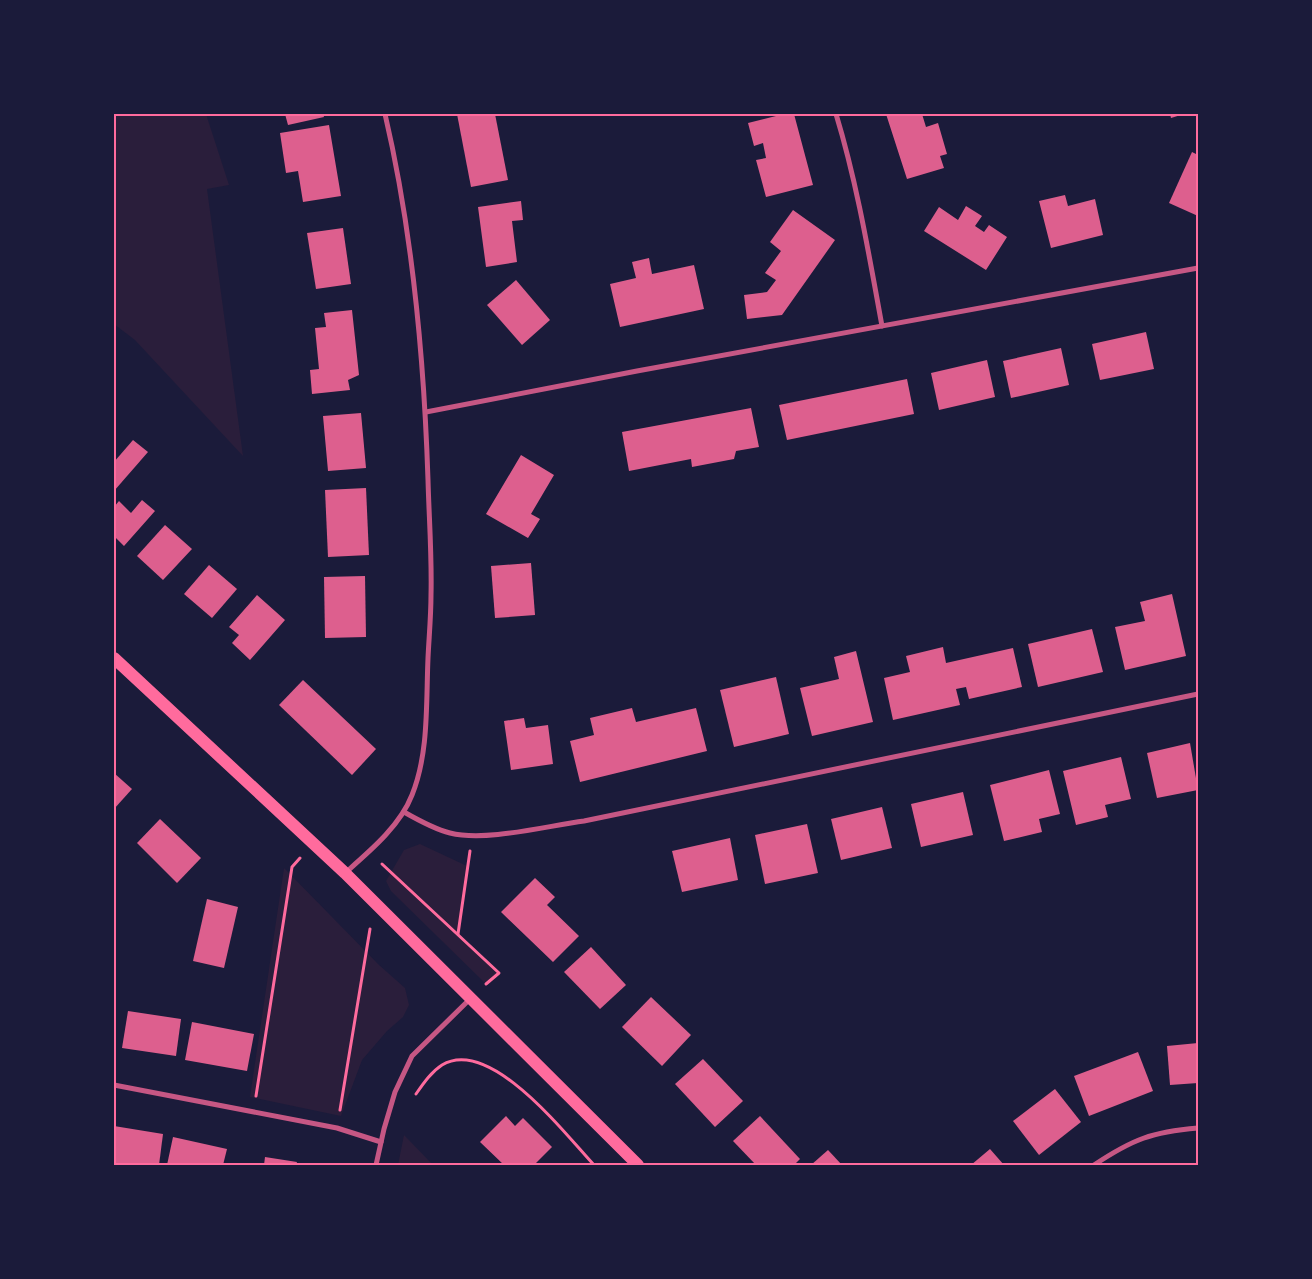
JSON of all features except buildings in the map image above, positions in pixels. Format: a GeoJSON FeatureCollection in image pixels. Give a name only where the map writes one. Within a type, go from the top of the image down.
{"type":"FeatureCollection","features":[{"type":"Feature","properties":{"kind":"main road"},"geometry":{"type":"LineString","coordinates":[[114,658],[345,873],[638,1165]]}},
{"type":"Feature","properties":{"kind":"street"},"geometry":{"type":"LineString","coordinates":[[345,873],[369,852],[404,812],[421,767],[425,730],[431,594],[426,412],[414,276],[396,159],[385,114]]}},
{"type":"Feature","properties":{"kind":"street"},"geometry":{"type":"LineString","coordinates":[[836,114],[864,228],[882,326]]}},
{"type":"Feature","properties":{"kind":"street"},"geometry":{"type":"LineString","coordinates":[[426,412],[1198,268]]}},
{"type":"Feature","properties":{"kind":"street"},"geometry":{"type":"LineString","coordinates":[[404,812],[449,832],[472,836],[584,821],[1198,694]]}},
{"type":"Feature","properties":{"kind":"street"},"geometry":{"type":"LineString","coordinates":[[376,1165],[380,1142],[395,1092],[412,1056],[471,998]]}},
{"type":"Feature","properties":{"kind":"street"},"geometry":{"type":"LineString","coordinates":[[114,1085],[338,1128],[380,1142]]}},
{"type":"Feature","properties":{"kind":"street"},"geometry":{"type":"LineString","coordinates":[[1094,1165],[1118,1149],[1143,1137],[1172,1130],[1198,1128]]}},
{"type":"Feature","properties":{"kind":"path"},"geometry":{"type":"LineString","coordinates":[[458,935],[472,836]]}},
{"type":"Feature","properties":{"kind":"path"},"geometry":{"type":"LineString","coordinates":[[254,1111],[292,867],[313,843]]}},
{"type":"Feature","properties":{"kind":"path"},"geometry":{"type":"LineString","coordinates":[[369,852],[499,973],[471,998]]}},
{"type":"Feature","properties":{"kind":"path"},"geometry":{"type":"LineString","coordinates":[[338,1128],[375,903]]}},
{"type":"Feature","properties":{"kind":"path"},"geometry":{"type":"LineString","coordinates":[[411,1100],[426,1080],[442,1065],[458,1060],[471,1061],[493,1068],[522,1088],[594,1165]]}},
{"type":"Feature","properties":{"kind":"shaded area"},"geometry":{"type":"Polygon","coordinates":[[[114,114],[206,114],[229,185],[207,189],[243,456],[135,340],[114,324],[114,114]]]}},
{"type":"Feature","properties":{"kind":"shaded area"},"geometry":{"type":"Polygon","coordinates":[[[420,844],[467,866],[458,935],[499,973],[486,984],[391,891],[386,881],[404,850],[420,844]]]}},
{"type":"Feature","properties":{"kind":"shaded area"},"geometry":{"type":"Polygon","coordinates":[[[284,868],[379,965],[405,988],[409,1005],[403,1017],[387,1031],[362,1060],[341,1116],[250,1097],[284,868]]]}},
{"type":"Feature","properties":{"kind":"shaded area"},"geometry":{"type":"Polygon","coordinates":[[[404,1135],[433,1165],[398,1165],[404,1135]]]}}]}
